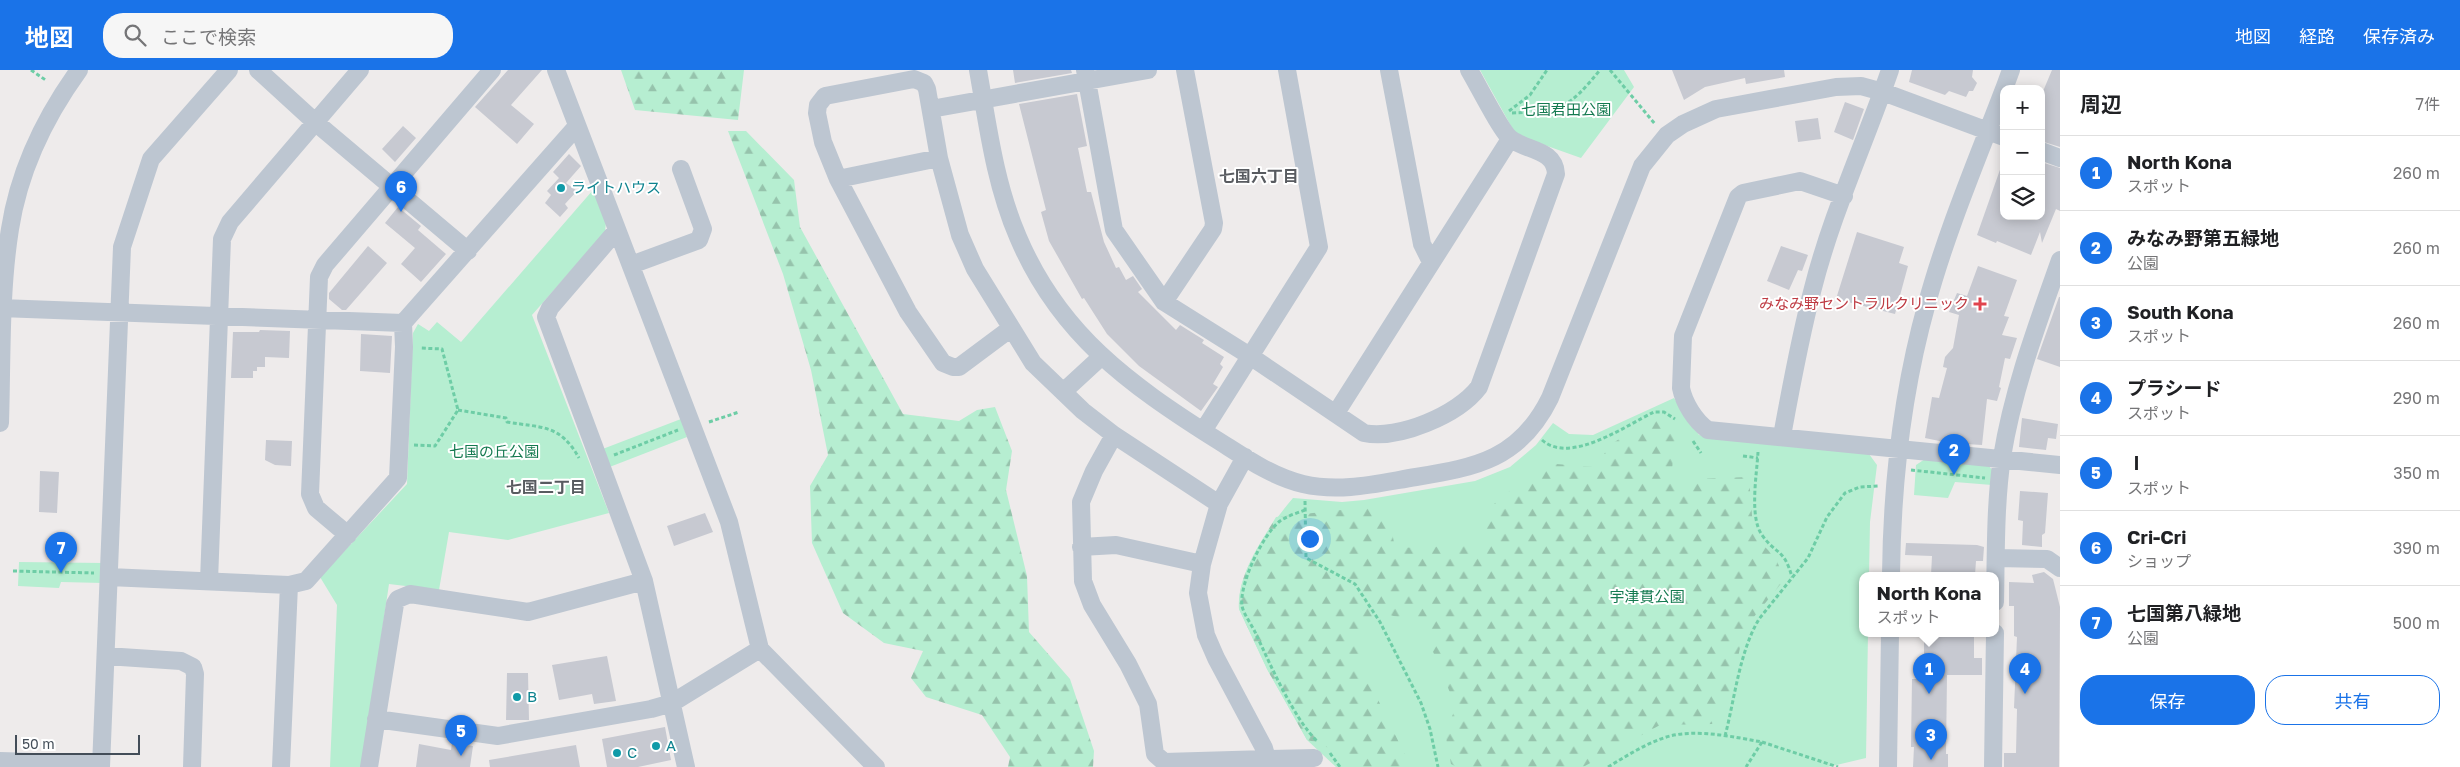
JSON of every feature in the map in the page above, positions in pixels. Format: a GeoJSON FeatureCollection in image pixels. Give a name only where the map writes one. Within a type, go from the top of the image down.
{"type":"FeatureCollection","features":[{"type":"Feature","properties":{"kind":"street"},"geometry":{"type":"LineString","coordinates":[[0,423],[2,308],[10,229],[19,189],[45,124],[61,95],[79,70]]}},
{"type":"Feature","properties":{"kind":"street"},"geometry":{"type":"LineString","coordinates":[[0,761],[101,765],[122,247],[149,165],[155,154],[228,70]]}},
{"type":"Feature","properties":{"kind":"street"},"geometry":{"type":"LineString","coordinates":[[258,70],[315,122],[468,251]]}},
{"type":"Feature","properties":{"kind":"street"},"geometry":{"type":"LineString","coordinates":[[209,581],[222,239],[225,229],[360,70]]}},
{"type":"Feature","properties":{"kind":"street"},"geometry":{"type":"LineString","coordinates":[[348,535],[316,508],[310,494],[316,320],[321,270],[492,70]]}},
{"type":"Feature","properties":{"kind":"street"},"geometry":{"type":"LineString","coordinates":[[556,70],[729,522],[760,649],[876,767]]}},
{"type":"Feature","properties":{"kind":"street"},"geometry":{"type":"LineString","coordinates":[[978,70],[1000,184],[1018,238],[1030,262],[1056,304],[1101,357],[1140,390],[1203,431],[1280,477],[1304,484],[1330,488],[1362,485],[1466,468],[1503,452],[1529,431],[1543,412],[1642,166],[1667,134],[1683,124],[1716,109],[1836,87],[1861,86],[1883,92],[1996,134]]}},
{"type":"Feature","properties":{"kind":"street"},"geometry":{"type":"LineString","coordinates":[[931,109],[1086,75],[1148,70]]}},
{"type":"Feature","properties":{"kind":"street"},"geometry":{"type":"LineString","coordinates":[[1164,302],[1213,229],[1214,223],[1185,70]]}},
{"type":"Feature","properties":{"kind":"street"},"geometry":{"type":"LineString","coordinates":[[1203,431],[1319,248],[1287,70]]}},
{"type":"Feature","properties":{"kind":"street"},"geometry":{"type":"LineString","coordinates":[[1389,70],[1422,244],[1431,262]]}},
{"type":"Feature","properties":{"kind":"street"},"geometry":{"type":"LineString","coordinates":[[1086,75],[1114,230],[1164,302],[1250,356],[1364,433],[1377,436],[1437,420],[1473,395],[1479,387],[1556,174],[1556,166],[1547,155],[1510,139],[1469,70]]}},
{"type":"Feature","properties":{"kind":"street"},"geometry":{"type":"LineString","coordinates":[[1782,436],[1800,342],[1813,287],[1890,70]]}},
{"type":"Feature","properties":{"kind":"street"},"geometry":{"type":"LineString","coordinates":[[2005,85],[2011,70]]}},
{"type":"Feature","properties":{"kind":"street"},"geometry":{"type":"LineString","coordinates":[[1010,329],[959,367],[948,366],[943,363],[908,312],[838,179],[823,142],[817,113],[818,105],[825,96],[914,80],[924,83],[931,109],[939,158],[960,235],[975,269],[1010,329],[1033,363],[1083,411],[1219,504]]}},
{"type":"Feature","properties":{"kind":"street"},"geometry":{"type":"LineString","coordinates":[[1891,572],[1891,519],[1906,388],[1940,258],[1996,134],[2000,112]]}},
{"type":"Feature","properties":{"kind":"street"},"geometry":{"type":"LineString","coordinates":[[109,577],[289,584],[306,581],[396,482],[399,474],[401,444],[403,323],[577,126]]}},
{"type":"Feature","properties":{"kind":"street"},"geometry":{"type":"LineString","coordinates":[[1336,413],[1510,139]]}},
{"type":"Feature","properties":{"kind":"street"},"geometry":{"type":"LineString","coordinates":[[2045,152],[2060,158]]}},
{"type":"Feature","properties":{"kind":"street"},"geometry":{"type":"LineString","coordinates":[[838,179],[939,158]]}},
{"type":"Feature","properties":{"kind":"street"},"geometry":{"type":"LineString","coordinates":[[631,265],[699,240],[702,237],[703,229],[681,169]]}},
{"type":"Feature","properties":{"kind":"street"},"geometry":{"type":"LineString","coordinates":[[1844,196],[1800,181],[1743,193],[1735,204],[1683,336],[1682,395],[1699,424],[1708,430],[2060,464]]}},
{"type":"Feature","properties":{"kind":"street"},"geometry":{"type":"LineString","coordinates":[[617,230],[550,308],[546,318],[644,581],[686,767]]}},
{"type":"Feature","properties":{"kind":"street"},"geometry":{"type":"LineString","coordinates":[[1996,572],[1997,512],[2002,458],[2024,361],[2060,260]]}},
{"type":"Feature","properties":{"kind":"street"},"geometry":{"type":"LineString","coordinates":[[2,308],[403,323]]}},
{"type":"Feature","properties":{"kind":"street"},"geometry":{"type":"LineString","coordinates":[[1063,392],[1101,357]]}},
{"type":"Feature","properties":{"kind":"street"},"geometry":{"type":"LineString","coordinates":[[1114,434],[1094,470],[1081,502],[1080,547],[1083,580],[1092,605],[1128,664],[1148,704],[1155,754],[1164,762],[1267,759],[1321,751]]}},
{"type":"Feature","properties":{"kind":"street"},"geometry":{"type":"LineString","coordinates":[[1245,457],[1219,504],[1202,564],[1198,593],[1206,635],[1216,658],[1260,739],[1267,759]]}},
{"type":"Feature","properties":{"kind":"street"},"geometry":{"type":"LineString","coordinates":[[1080,547],[1116,545],[1202,564]]}},
{"type":"Feature","properties":{"kind":"street"},"geometry":{"type":"LineString","coordinates":[[1996,558],[2047,559],[2060,568]]}},
{"type":"Feature","properties":{"kind":"street"},"geometry":{"type":"LineString","coordinates":[[369,767],[395,604],[398,599],[410,594],[528,612],[644,581]]}},
{"type":"Feature","properties":{"kind":"street"},"geometry":{"type":"LineString","coordinates":[[282,767],[289,584]]}},
{"type":"Feature","properties":{"kind":"street"},"geometry":{"type":"LineString","coordinates":[[1888,767],[1890,637]]}},
{"type":"Feature","properties":{"kind":"street"},"geometry":{"type":"LineString","coordinates":[[1993,767],[1995,637]]}},
{"type":"Feature","properties":{"kind":"street"},"geometry":{"type":"LineString","coordinates":[[376,719],[498,736],[672,703],[760,649]]}},
{"type":"Feature","properties":{"kind":"street"},"geometry":{"type":"LineString","coordinates":[[106,656],[181,661],[193,667],[196,674],[192,767]]}},
{"type":"Feature","properties":{"kind":"path"},"geometry":{"type":"LineString","coordinates":[[31,70],[47,80]]}},
{"type":"Feature","properties":{"kind":"path"},"geometry":{"type":"LineString","coordinates":[[1547,70],[1530,95],[1505,113],[1536,112],[1569,104],[1600,70]]}},
{"type":"Feature","properties":{"kind":"path"},"geometry":{"type":"LineString","coordinates":[[1610,70],[1659,128]]}},
{"type":"Feature","properties":{"kind":"path"},"geometry":{"type":"LineString","coordinates":[[401,444],[435,446],[458,410],[442,350],[404,347]]}},
{"type":"Feature","properties":{"kind":"path"},"geometry":{"type":"LineString","coordinates":[[458,410],[506,418],[506,422],[554,430],[566,438],[580,460]]}},
{"type":"Feature","properties":{"kind":"path"},"geometry":{"type":"LineString","coordinates":[[599,461],[693,426],[738,412]]}},
{"type":"Feature","properties":{"kind":"path"},"geometry":{"type":"LineString","coordinates":[[1538,436],[1549,446],[1569,450],[1592,443],[1654,412],[1664,412],[1678,423]]}},
{"type":"Feature","properties":{"kind":"path"},"geometry":{"type":"LineString","coordinates":[[1689,435],[1701,453]]}},
{"type":"Feature","properties":{"kind":"path"},"geometry":{"type":"LineString","coordinates":[[1758,450],[1756,515],[1760,533],[1785,557],[1792,578]]}},
{"type":"Feature","properties":{"kind":"path"},"geometry":{"type":"LineString","coordinates":[[1743,456],[1758,458]]}},
{"type":"Feature","properties":{"kind":"path"},"geometry":{"type":"LineString","coordinates":[[1918,471],[1991,479]]}},
{"type":"Feature","properties":{"kind":"path"},"geometry":{"type":"LineString","coordinates":[[1725,736],[1754,629],[1808,558],[1827,517],[1845,493],[1860,487],[1878,486]]}},
{"type":"Feature","properties":{"kind":"path"},"geometry":{"type":"LineString","coordinates":[[1340,767],[1321,751],[1305,726],[1242,607],[1243,591],[1265,538],[1282,519],[1305,510],[1306,558],[1355,584],[1380,622],[1421,703],[1430,729],[1438,767]]}},
{"type":"Feature","properties":{"kind":"path"},"geometry":{"type":"LineString","coordinates":[[14,571],[101,574],[109,577]]}},
{"type":"Feature","properties":{"kind":"path"},"geometry":{"type":"LineString","coordinates":[[1608,767],[1638,749],[1671,736],[1696,734],[1725,736],[1762,742],[1838,767]]}},
{"type":"Feature","properties":{"kind":"path"},"geometry":{"type":"LineString","coordinates":[[1746,767],[1762,742]]}},
{"type":"Feature","properties":{"kind":"green space"},"geometry":{"type":"Polygon","coordinates":[[[621,70],[744,70],[738,120],[635,110],[621,70]]]}},
{"type":"Feature","properties":{"kind":"green space","name":"七国君田公園"},"geometry":{"type":"Polygon","coordinates":[[[1480,70],[1624,70],[1634,87],[1581,158],[1516,135],[1480,70]]]}},
{"type":"Feature","properties":{"kind":"green space"},"geometry":{"type":"Polygon","coordinates":[[[728,131],[746,131],[794,180],[800,227],[903,414],[959,421],[977,410],[995,407],[1012,451],[1006,490],[1027,576],[1029,632],[1070,679],[1094,751],[1093,767],[1008,767],[1010,757],[982,715],[926,697],[911,678],[923,651],[884,643],[843,613],[812,543],[810,486],[828,455],[811,370],[783,274],[728,131]]]}},
{"type":"Feature","properties":{"kind":"green space","name":"七国の丘公園"},"geometry":{"type":"Polygon","coordinates":[[[593,190],[606,222],[605,232],[532,315],[609,513],[508,540],[449,532],[439,590],[389,584],[362,767],[330,767],[337,605],[320,577],[407,484],[413,333],[418,324],[429,331],[437,322],[461,342],[593,190]]]}},
{"type":"Feature","properties":{"kind":"green space","name":"宇津貫公園"},"geometry":{"type":"Polygon","coordinates":[[[1674,398],[1699,435],[1869,454],[1877,465],[1870,522],[1869,572],[1859,572],[1859,637],[1868,637],[1866,758],[1828,767],[1336,767],[1307,740],[1267,669],[1239,609],[1243,579],[1249,564],[1265,535],[1293,498],[1342,502],[1364,500],[1475,481],[1510,467],[1536,445],[1553,423],[1569,434],[1593,435],[1674,398]]]}},
{"type":"Feature","properties":{"kind":"green space"},"geometry":{"type":"Polygon","coordinates":[[[681,419],[687,437],[607,468],[600,450],[681,419]]]}},
{"type":"Feature","properties":{"kind":"green space","name":"宇津貫公園"},"geometry":{"type":"Polygon","coordinates":[[[1653,419],[1666,420],[1676,428],[1671,480],[1749,477],[1753,528],[1758,540],[1776,558],[1784,580],[1744,629],[1730,695],[1712,724],[1660,725],[1583,767],[1457,767],[1451,764],[1445,733],[1456,707],[1429,642],[1417,622],[1378,612],[1363,636],[1360,663],[1411,767],[1351,767],[1332,750],[1307,740],[1267,669],[1239,609],[1239,597],[1246,573],[1257,549],[1276,517],[1387,505],[1395,548],[1482,545],[1488,509],[1543,463],[1595,467],[1611,444],[1653,419]]]}},
{"type":"Feature","properties":{"kind":"green space"},"geometry":{"type":"Polygon","coordinates":[[[1925,459],[1988,465],[1993,471],[1992,485],[1955,482],[1948,498],[1914,495],[1916,465],[1925,459]]]}},
{"type":"Feature","properties":{"kind":"green space"},"geometry":{"type":"Polygon","coordinates":[[[19,562],[104,563],[103,583],[61,582],[59,588],[18,586],[19,562]]]}},
{"type":"Feature","properties":{"kind":"building"},"geometry":{"type":"Polygon","coordinates":[[[508,70],[542,70],[511,105],[534,124],[517,144],[475,107],[508,70]]]}},
{"type":"Feature","properties":{"kind":"building"},"geometry":{"type":"Polygon","coordinates":[[[1013,70],[1071,70],[1072,73],[1015,83],[1013,70]]]}},
{"type":"Feature","properties":{"kind":"building"},"geometry":{"type":"Polygon","coordinates":[[[1672,70],[1784,70],[1785,77],[1746,84],[1745,78],[1705,87],[1684,100],[1672,70]]]}},
{"type":"Feature","properties":{"kind":"building"},"geometry":{"type":"Polygon","coordinates":[[[1912,70],[1973,70],[1972,77],[1977,83],[1973,91],[1969,91],[1966,97],[1949,91],[1945,95],[1909,82],[1912,70]]]}},
{"type":"Feature","properties":{"kind":"building"},"geometry":{"type":"Polygon","coordinates":[[[2052,70],[2060,70],[2060,147],[2045,142],[2045,87],[2052,70]]]}},
{"type":"Feature","properties":{"kind":"building"},"geometry":{"type":"Polygon","coordinates":[[[1077,94],[1087,146],[1078,148],[1087,192],[1091,192],[1104,242],[1116,268],[1119,267],[1126,280],[1133,276],[1142,289],[1138,292],[1176,330],[1180,325],[1204,340],[1202,343],[1224,357],[1220,364],[1223,367],[1213,384],[1218,387],[1201,411],[1139,366],[1107,334],[1084,298],[1082,299],[1049,241],[1041,212],[1046,210],[1019,104],[1077,94]]]}},
{"type":"Feature","properties":{"kind":"building"},"geometry":{"type":"Polygon","coordinates":[[[1845,102],[1864,109],[1853,140],[1834,132],[1845,102]]]}},
{"type":"Feature","properties":{"kind":"building"},"geometry":{"type":"Polygon","coordinates":[[[1818,118],[1821,139],[1798,142],[1795,121],[1818,118]]]}},
{"type":"Feature","properties":{"kind":"building"},"geometry":{"type":"Polygon","coordinates":[[[403,126],[416,138],[395,162],[382,149],[403,126]]]}},
{"type":"Feature","properties":{"kind":"building","name":"ライトハウス"},"geometry":{"type":"Polygon","coordinates":[[[569,154],[581,166],[566,183],[577,191],[565,204],[568,208],[560,217],[545,203],[551,195],[547,191],[559,178],[553,172],[569,154]]]}},
{"type":"Feature","properties":{"kind":"building"},"geometry":{"type":"Polygon","coordinates":[[[2045,163],[2060,168],[2060,211],[2056,209],[2042,243],[2040,232],[2031,255],[1977,235],[2000,170],[2000,220],[2045,220],[2045,163]]]}},
{"type":"Feature","properties":{"kind":"building"},"geometry":{"type":"Polygon","coordinates":[[[398,207],[421,226],[418,230],[446,254],[421,282],[401,264],[415,248],[385,223],[398,207]]]}},
{"type":"Feature","properties":{"kind":"building"},"geometry":{"type":"Polygon","coordinates":[[[1857,232],[1904,247],[1899,263],[1908,266],[1895,314],[1836,299],[1857,232]]]}},
{"type":"Feature","properties":{"kind":"building"},"geometry":{"type":"Polygon","coordinates":[[[368,246],[387,263],[346,310],[342,310],[329,299],[329,293],[368,246]]]}},
{"type":"Feature","properties":{"kind":"building"},"geometry":{"type":"Polygon","coordinates":[[[1781,246],[1808,255],[1802,271],[1798,270],[1789,290],[1767,281],[1781,246]]]}},
{"type":"Feature","properties":{"kind":"building"},"geometry":{"type":"Polygon","coordinates":[[[1978,266],[2017,280],[2004,316],[2009,317],[2002,335],[2017,338],[2010,359],[2005,358],[1999,387],[2001,388],[1997,401],[1987,399],[1982,445],[1949,443],[1925,438],[1932,397],[1939,398],[1947,368],[1943,367],[1945,357],[1953,348],[1959,315],[1949,312],[1957,293],[1967,296],[1978,266]]]}},
{"type":"Feature","properties":{"kind":"building"},"geometry":{"type":"Polygon","coordinates":[[[2060,297],[2060,367],[2037,359],[2060,297]]]}},
{"type":"Feature","properties":{"kind":"building"},"geometry":{"type":"Polygon","coordinates":[[[260,330],[290,331],[289,358],[265,357],[265,367],[257,367],[257,371],[253,371],[253,378],[231,378],[233,332],[259,332],[260,330]]]}},
{"type":"Feature","properties":{"kind":"building"},"geometry":{"type":"Polygon","coordinates":[[[361,334],[392,336],[390,373],[360,371],[361,334]]]}},
{"type":"Feature","properties":{"kind":"building"},"geometry":{"type":"Polygon","coordinates":[[[2022,418],[2058,424],[2056,439],[2048,438],[2046,450],[2019,447],[2022,418]]]}},
{"type":"Feature","properties":{"kind":"building"},"geometry":{"type":"Polygon","coordinates":[[[266,440],[292,441],[291,466],[275,465],[265,460],[266,440]]]}},
{"type":"Feature","properties":{"kind":"building"},"geometry":{"type":"Polygon","coordinates":[[[40,471],[59,472],[57,513],[39,512],[40,471]]]}},
{"type":"Feature","properties":{"kind":"building"},"geometry":{"type":"Polygon","coordinates":[[[2020,491],[2048,493],[2042,547],[2022,545],[2023,521],[2018,520],[2020,491]]]}},
{"type":"Feature","properties":{"kind":"building"},"geometry":{"type":"Polygon","coordinates":[[[705,513],[713,532],[674,546],[667,526],[705,513]]]}},
{"type":"Feature","properties":{"kind":"building"},"geometry":{"type":"Polygon","coordinates":[[[1906,543],[1977,545],[1984,547],[1983,561],[1976,561],[1975,572],[1931,572],[1932,556],[1905,555],[1906,543]]]}},
{"type":"Feature","properties":{"kind":"building"},"geometry":{"type":"Polygon","coordinates":[[[2044,572],[2053,579],[2060,607],[2059,767],[2004,767],[2004,753],[2016,753],[2017,709],[2014,708],[2017,637],[2014,636],[2014,606],[2009,606],[2009,582],[2034,583],[2032,575],[2044,572]]]}},
{"type":"Feature","properties":{"kind":"building"},"geometry":{"type":"Polygon","coordinates":[[[1924,637],[1974,637],[1974,658],[1982,658],[1982,675],[1947,675],[1946,754],[1948,754],[1948,767],[1913,767],[1914,747],[1911,747],[1912,679],[1924,679],[1924,637]]]}},
{"type":"Feature","properties":{"kind":"building"},"geometry":{"type":"Polygon","coordinates":[[[607,656],[616,701],[594,704],[592,694],[559,700],[552,665],[607,656]]]}},
{"type":"Feature","properties":{"kind":"building","name":"B"},"geometry":{"type":"Polygon","coordinates":[[[507,673],[528,673],[529,720],[506,720],[507,673]]]}},
{"type":"Feature","properties":{"kind":"building"},"geometry":{"type":"Polygon","coordinates":[[[665,727],[671,760],[638,767],[607,767],[602,739],[665,727]]]}},
{"type":"Feature","properties":{"kind":"building"},"geometry":{"type":"Polygon","coordinates":[[[452,743],[473,746],[470,767],[416,767],[419,744],[451,750],[452,743]]]}},
{"type":"Feature","properties":{"kind":"building"},"geometry":{"type":"Polygon","coordinates":[[[576,745],[580,767],[490,767],[489,760],[576,745]]]}},
{"type":"Feature","properties":{"kind":"place","name":"ライトハウス"},"geometry":{"type":"Point","coordinates":[561,188]}},
{"type":"Feature","properties":{"kind":"place","name":"Cri-Cri"},"geometry":{"type":"Point","coordinates":[401,212]}},
{"type":"Feature","properties":{"kind":"place","name":"みなみ野セントラルクリニック"},"geometry":{"type":"Point","coordinates":[1980,304]}},
{"type":"Feature","properties":{"kind":"place","name":"みなみ野第五緑地"},"geometry":{"type":"Point","coordinates":[1954,475]}},
{"type":"Feature","properties":{"kind":"place","name":"七国第八緑地"},"geometry":{"type":"Point","coordinates":[61,573]}},
{"type":"Feature","properties":{"kind":"place","name":"North Kona"},"geometry":{"type":"Point","coordinates":[1929,694]}},
{"type":"Feature","properties":{"kind":"place","name":"プラシード"},"geometry":{"type":"Point","coordinates":[2025,694]}},
{"type":"Feature","properties":{"kind":"place","name":"B"},"geometry":{"type":"Point","coordinates":[517,697]}},
{"type":"Feature","properties":{"kind":"place","name":"A"},"geometry":{"type":"Point","coordinates":[656,746]}},
{"type":"Feature","properties":{"kind":"place","name":"C"},"geometry":{"type":"Point","coordinates":[617,753]}},
{"type":"Feature","properties":{"kind":"place","name":"Ⅰ"},"geometry":{"type":"Point","coordinates":[461,756]}},
{"type":"Feature","properties":{"kind":"place","name":"South Kona"},"geometry":{"type":"Point","coordinates":[1931,760]}},
{"type":"Feature","properties":{"kind":"district","name":"七国六丁目"},"geometry":{"type":"Point","coordinates":[1259,176]}},
{"type":"Feature","properties":{"kind":"district","name":"七国二丁目"},"geometry":{"type":"Point","coordinates":[546,487]}}]}
